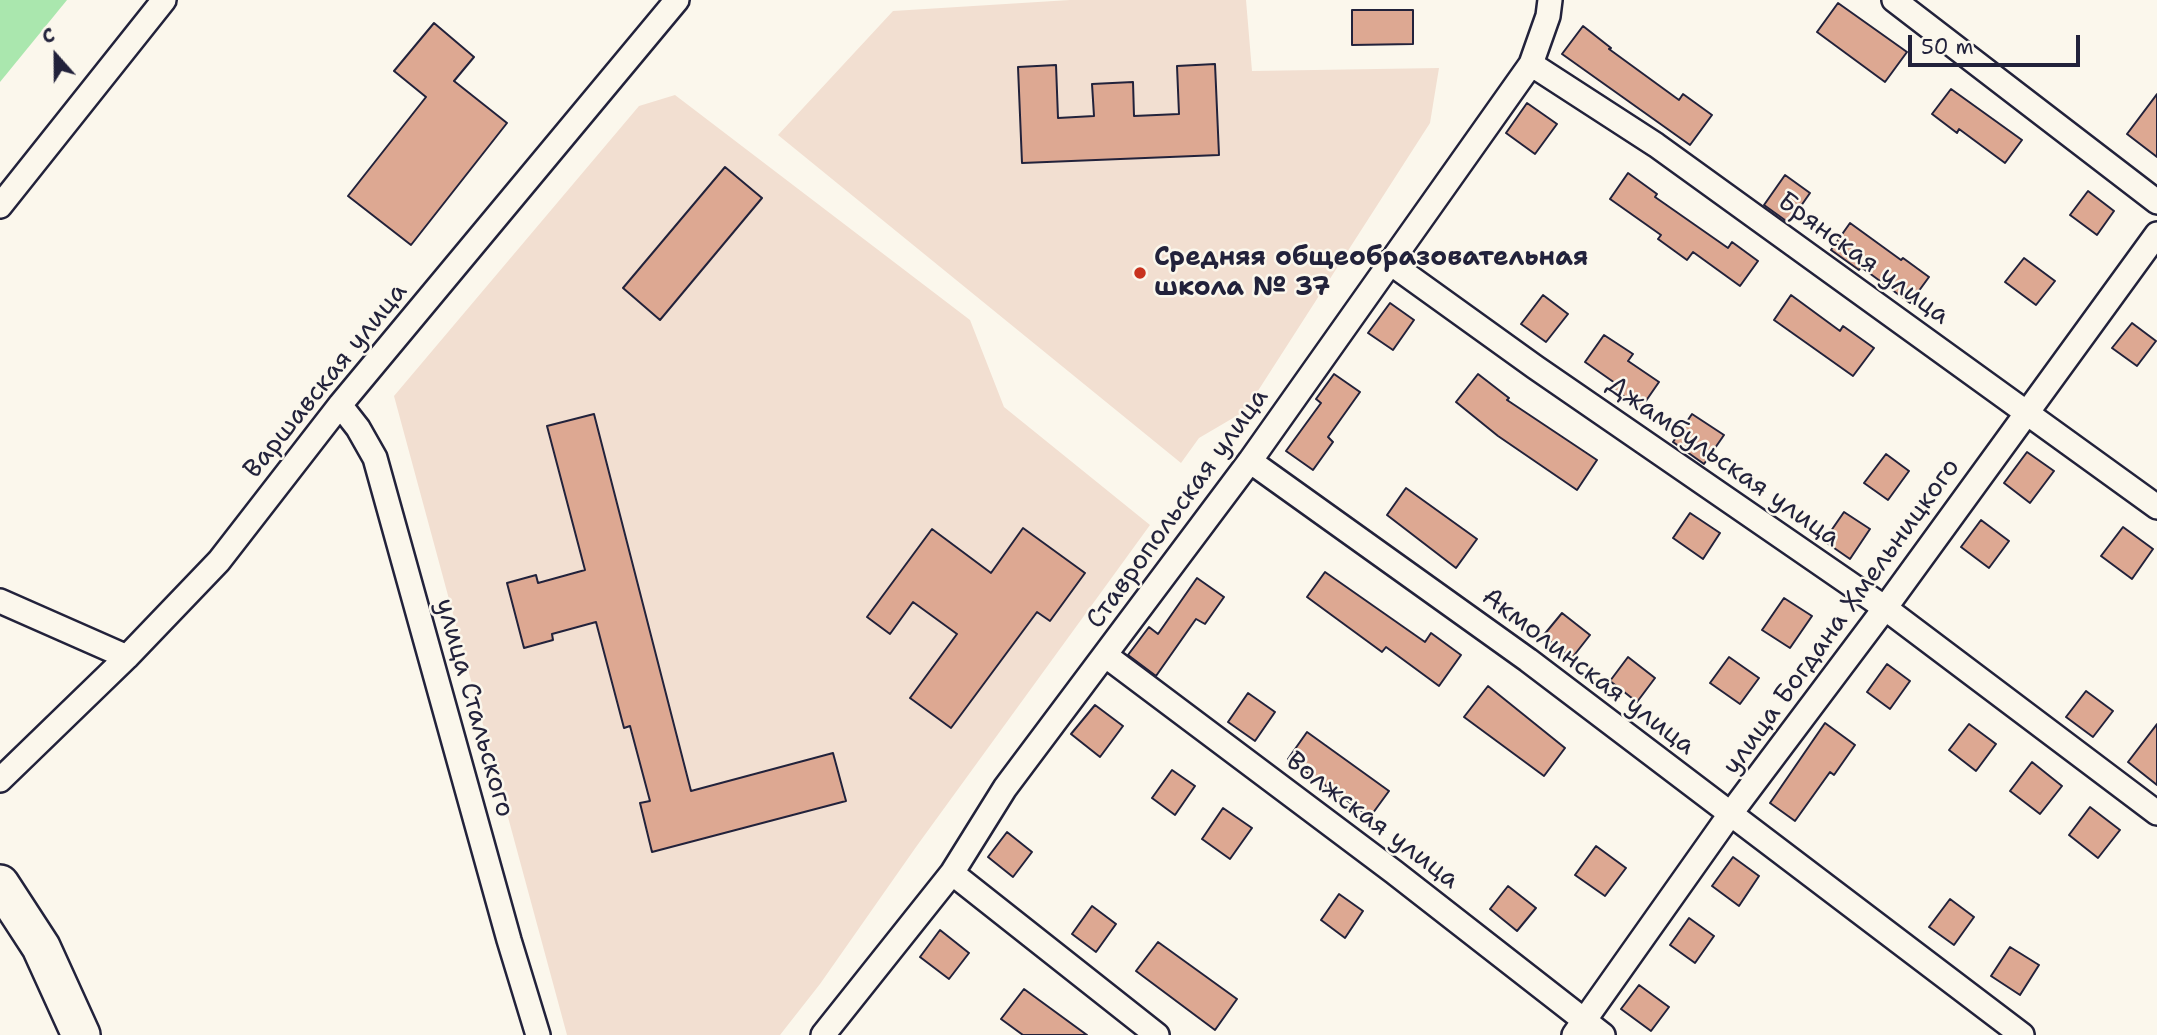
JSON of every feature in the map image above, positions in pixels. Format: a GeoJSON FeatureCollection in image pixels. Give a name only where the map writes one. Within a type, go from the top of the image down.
{"type":"FeatureCollection","features":[{"type":"Feature","properties":{"kind":"main road"},"geometry":{"type":"LineString","coordinates":[[0,884],[41,947],[81,1035]]}},
{"type":"Feature","properties":{"kind":"street"},"geometry":{"type":"LineString","coordinates":[[0,206],[164,0]]}},
{"type":"Feature","properties":{"kind":"street","name":"Варшавская улица"},"geometry":{"type":"LineString","coordinates":[[0,780],[127,657],[219,561],[340,405],[677,0]]}},
{"type":"Feature","properties":{"kind":"street","name":"Ставропольская улица"},"geometry":{"type":"LineString","coordinates":[[823,1035],[952,873],[1005,788],[1250,461],[1531,64],[1548,16],[1550,0]]}},
{"type":"Feature","properties":{"kind":"street"},"geometry":{"type":"LineString","coordinates":[[1894,0],[2157,202]]}},
{"type":"Feature","properties":{"kind":"street","name":"Брянская улица"},"geometry":{"type":"LineString","coordinates":[[1531,64],[1656,145],[2157,507]]}},
{"type":"Feature","properties":{"kind":"street","name":"улица Богдана Хмельницкого"},"geometry":{"type":"LineString","coordinates":[[1580,1028],[1731,813],[1885,608],[2157,233]]}},
{"type":"Feature","properties":{"kind":"street","name":"Джамбульская улица"},"geometry":{"type":"LineString","coordinates":[[1389,262],[1535,367],[1885,608],[2157,813]]}},
{"type":"Feature","properties":{"kind":"street","name":"улица Стальского"},"geometry":{"type":"LineString","coordinates":[[340,405],[358,428],[375,458],[538,1035]]}},
{"type":"Feature","properties":{"kind":"street","name":"Акмолинская улица"},"geometry":{"type":"LineString","coordinates":[[1250,461],[1528,660],[2022,1035]]}},
{"type":"Feature","properties":{"kind":"street"},"geometry":{"type":"LineString","coordinates":[[0,601],[127,657]]}},
{"type":"Feature","properties":{"kind":"street","name":"Волжская улица"},"geometry":{"type":"LineString","coordinates":[[1105,655],[1394,872],[1580,1028],[1603,1035]]}},
{"type":"Feature","properties":{"kind":"street"},"geometry":{"type":"LineString","coordinates":[[952,873],[1157,1035]]}},
{"type":"Feature","properties":{"kind":"shaded area","name":"Средняя общеобразовательная школа № 37"},"geometry":{"type":"Polygon","coordinates":[[[1070,0],[1246,0],[1252,71],[1439,68],[1430,123],[1245,411],[1199,438],[1181,463],[778,135],[893,11],[1070,0]]]}},
{"type":"Feature","properties":{"kind":"shaded area"},"geometry":{"type":"Polygon","coordinates":[[[675,95],[970,320],[1004,407],[1150,525],[820,984],[780,1035],[567,1035],[394,396],[639,106],[675,95]]]}},
{"type":"Feature","properties":{"kind":"green space"},"geometry":{"type":"Polygon","coordinates":[[[0,0],[67,0],[0,82],[0,0]]]}},
{"type":"Feature","properties":{"kind":"building"},"geometry":{"type":"Polygon","coordinates":[[[1838,3],[1907,52],[1885,82],[1817,32],[1838,3]]]}},
{"type":"Feature","properties":{"kind":"building"},"geometry":{"type":"Polygon","coordinates":[[[1352,10],[1413,10],[1413,44],[1352,45],[1352,10]]]}},
{"type":"Feature","properties":{"kind":"building"},"geometry":{"type":"Polygon","coordinates":[[[434,23],[474,57],[454,81],[507,123],[411,245],[348,196],[426,97],[394,71],[434,23]]]}},
{"type":"Feature","properties":{"kind":"building"},"geometry":{"type":"Polygon","coordinates":[[[1583,26],[1611,48],[1609,49],[1679,100],[1683,94],[1712,115],[1690,145],[1562,54],[1583,26]]]}},
{"type":"Feature","properties":{"kind":"building"},"geometry":{"type":"Polygon","coordinates":[[[1215,64],[1219,155],[1022,163],[1018,67],[1056,65],[1058,118],[1094,116],[1092,84],[1133,82],[1134,116],[1179,114],[1177,66],[1215,64]]]}},
{"type":"Feature","properties":{"kind":"building"},"geometry":{"type":"Polygon","coordinates":[[[1951,89],[2022,140],[2005,163],[1959,129],[1957,133],[1932,114],[1951,89]]]}},
{"type":"Feature","properties":{"kind":"building"},"geometry":{"type":"Polygon","coordinates":[[[2157,94],[2157,157],[2127,134],[2157,94]]]}},
{"type":"Feature","properties":{"kind":"building"},"geometry":{"type":"Polygon","coordinates":[[[1527,103],[1557,124],[1535,154],[1506,133],[1527,103]]]}},
{"type":"Feature","properties":{"kind":"building"},"geometry":{"type":"Polygon","coordinates":[[[725,167],[762,198],[660,320],[623,288],[725,167]]]}},
{"type":"Feature","properties":{"kind":"building"},"geometry":{"type":"Polygon","coordinates":[[[1628,173],[1657,194],[1655,197],[1728,248],[1732,242],[1758,261],[1740,286],[1693,252],[1687,260],[1658,239],[1661,235],[1610,199],[1628,173]]]}},
{"type":"Feature","properties":{"kind":"building"},"geometry":{"type":"Polygon","coordinates":[[[1785,175],[1810,193],[1789,223],[1764,205],[1785,175]]]}},
{"type":"Feature","properties":{"kind":"building"},"geometry":{"type":"Polygon","coordinates":[[[2088,191],[2114,211],[2097,235],[2070,215],[2088,191]]]}},
{"type":"Feature","properties":{"kind":"building"},"geometry":{"type":"Polygon","coordinates":[[[1850,223],[1929,277],[1910,303],[1861,267],[1859,270],[1831,250],[1850,223]]]}},
{"type":"Feature","properties":{"kind":"building"},"geometry":{"type":"Polygon","coordinates":[[[2024,258],[2055,281],[2036,305],[2005,282],[2024,258]]]}},
{"type":"Feature","properties":{"kind":"building"},"geometry":{"type":"Polygon","coordinates":[[[1543,295],[1568,314],[1546,342],[1521,324],[1543,295]]]}},
{"type":"Feature","properties":{"kind":"building"},"geometry":{"type":"Polygon","coordinates":[[[1791,295],[1840,331],[1843,326],[1874,348],[1853,376],[1774,320],[1791,295]]]}},
{"type":"Feature","properties":{"kind":"building"},"geometry":{"type":"Polygon","coordinates":[[[1390,303],[1414,320],[1393,350],[1368,333],[1390,303]]]}},
{"type":"Feature","properties":{"kind":"building"},"geometry":{"type":"Polygon","coordinates":[[[2132,323],[2156,341],[2137,366],[2112,348],[2132,323]]]}},
{"type":"Feature","properties":{"kind":"building"},"geometry":{"type":"Polygon","coordinates":[[[1604,335],[1633,354],[1628,361],[1659,382],[1641,408],[1612,388],[1615,383],[1585,362],[1604,335]]]}},
{"type":"Feature","properties":{"kind":"building"},"geometry":{"type":"Polygon","coordinates":[[[1334,374],[1360,392],[1328,437],[1333,442],[1313,470],[1286,451],[1321,403],[1316,399],[1334,374]]]}},
{"type":"Feature","properties":{"kind":"building"},"geometry":{"type":"Polygon","coordinates":[[[1478,374],[1509,398],[1507,400],[1597,460],[1577,490],[1498,436],[1456,402],[1478,374]]]}},
{"type":"Feature","properties":{"kind":"building"},"geometry":{"type":"Polygon","coordinates":[[[594,414],[691,791],[833,753],[846,801],[652,852],[640,803],[650,801],[630,726],[624,728],[596,622],[552,634],[553,640],[524,648],[507,583],[536,575],[538,583],[585,570],[547,426],[594,414]]]}},
{"type":"Feature","properties":{"kind":"building"},"geometry":{"type":"Polygon","coordinates":[[[1692,414],[1724,435],[1704,464],[1673,442],[1692,414]]]}},
{"type":"Feature","properties":{"kind":"building"},"geometry":{"type":"Polygon","coordinates":[[[2027,452],[2054,471],[2030,503],[2004,483],[2027,452]]]}},
{"type":"Feature","properties":{"kind":"building"},"geometry":{"type":"Polygon","coordinates":[[[1886,454],[1909,471],[1888,500],[1864,483],[1886,454]]]}},
{"type":"Feature","properties":{"kind":"building"},"geometry":{"type":"Polygon","coordinates":[[[1406,488],[1477,539],[1456,568],[1387,515],[1406,488]]]}},
{"type":"Feature","properties":{"kind":"building"},"geometry":{"type":"Polygon","coordinates":[[[1844,512],[1870,529],[1850,559],[1824,541],[1844,512]]]}},
{"type":"Feature","properties":{"kind":"building"},"geometry":{"type":"Polygon","coordinates":[[[1690,513],[1720,533],[1703,559],[1673,538],[1690,513]]]}},
{"type":"Feature","properties":{"kind":"building"},"geometry":{"type":"Polygon","coordinates":[[[1981,520],[2009,541],[1989,568],[1961,547],[1981,520]]]}},
{"type":"Feature","properties":{"kind":"building"},"geometry":{"type":"Polygon","coordinates":[[[2123,527],[2153,549],[2132,579],[2101,556],[2123,527]]]}},
{"type":"Feature","properties":{"kind":"building"},"geometry":{"type":"Polygon","coordinates":[[[1023,528],[1085,573],[1050,621],[1037,612],[951,728],[910,698],[957,634],[913,602],[890,634],[867,617],[932,529],[991,573],[1023,528]]]}},
{"type":"Feature","properties":{"kind":"building"},"geometry":{"type":"Polygon","coordinates":[[[1325,572],[1425,642],[1431,633],[1461,655],[1439,686],[1386,647],[1382,652],[1307,597],[1325,572]]]}},
{"type":"Feature","properties":{"kind":"building"},"geometry":{"type":"Polygon","coordinates":[[[1197,578],[1224,597],[1205,624],[1196,619],[1156,676],[1128,655],[1149,627],[1158,634],[1197,578]]]}},
{"type":"Feature","properties":{"kind":"building"},"geometry":{"type":"Polygon","coordinates":[[[1784,598],[1812,616],[1790,648],[1762,630],[1784,598]]]}},
{"type":"Feature","properties":{"kind":"building"},"geometry":{"type":"Polygon","coordinates":[[[1562,613],[1590,635],[1572,658],[1543,636],[1562,613]]]}},
{"type":"Feature","properties":{"kind":"building"},"geometry":{"type":"Polygon","coordinates":[[[1628,657],[1655,678],[1637,702],[1610,681],[1628,657]]]}},
{"type":"Feature","properties":{"kind":"building"},"geometry":{"type":"Polygon","coordinates":[[[1729,657],[1759,678],[1740,704],[1710,683],[1729,657]]]}},
{"type":"Feature","properties":{"kind":"building"},"geometry":{"type":"Polygon","coordinates":[[[1887,664],[1910,681],[1890,709],[1867,692],[1887,664]]]}},
{"type":"Feature","properties":{"kind":"building"},"geometry":{"type":"Polygon","coordinates":[[[1488,686],[1565,748],[1544,776],[1464,717],[1488,686]]]}},
{"type":"Feature","properties":{"kind":"building"},"geometry":{"type":"Polygon","coordinates":[[[2086,691],[2113,711],[2093,737],[2066,717],[2086,691]]]}},
{"type":"Feature","properties":{"kind":"building"},"geometry":{"type":"Polygon","coordinates":[[[1248,693],[1275,712],[1255,741],[1228,722],[1248,693]]]}},
{"type":"Feature","properties":{"kind":"building"},"geometry":{"type":"Polygon","coordinates":[[[1095,705],[1123,726],[1100,757],[1071,734],[1095,705]]]}},
{"type":"Feature","properties":{"kind":"building"},"geometry":{"type":"Polygon","coordinates":[[[1825,723],[1855,745],[1834,775],[1830,772],[1795,821],[1770,803],[1825,723]]]}},
{"type":"Feature","properties":{"kind":"building"},"geometry":{"type":"Polygon","coordinates":[[[1969,724],[1996,744],[1976,771],[1949,750],[1969,724]]]}},
{"type":"Feature","properties":{"kind":"building"},"geometry":{"type":"Polygon","coordinates":[[[2157,724],[2157,785],[2128,762],[2157,724]]]}},
{"type":"Feature","properties":{"kind":"building"},"geometry":{"type":"Polygon","coordinates":[[[1307,732],[1389,791],[1370,817],[1288,759],[1307,732]]]}},
{"type":"Feature","properties":{"kind":"building"},"geometry":{"type":"Polygon","coordinates":[[[2032,762],[2062,786],[2040,814],[2010,791],[2032,762]]]}},
{"type":"Feature","properties":{"kind":"building"},"geometry":{"type":"Polygon","coordinates":[[[1172,770],[1195,786],[1175,815],[1152,798],[1172,770]]]}},
{"type":"Feature","properties":{"kind":"building"},"geometry":{"type":"Polygon","coordinates":[[[2090,807],[2120,830],[2098,858],[2069,835],[2090,807]]]}},
{"type":"Feature","properties":{"kind":"building"},"geometry":{"type":"Polygon","coordinates":[[[1223,808],[1252,828],[1230,859],[1202,839],[1223,808]]]}},
{"type":"Feature","properties":{"kind":"building"},"geometry":{"type":"Polygon","coordinates":[[[1007,832],[1032,852],[1013,877],[988,857],[1007,832]]]}},
{"type":"Feature","properties":{"kind":"building"},"geometry":{"type":"Polygon","coordinates":[[[1596,846],[1626,868],[1605,896],[1575,875],[1596,846]]]}},
{"type":"Feature","properties":{"kind":"building"},"geometry":{"type":"Polygon","coordinates":[[[1733,857],[1759,876],[1739,906],[1712,886],[1733,857]]]}},
{"type":"Feature","properties":{"kind":"building"},"geometry":{"type":"Polygon","coordinates":[[[1508,886],[1536,908],[1517,931],[1490,909],[1508,886]]]}},
{"type":"Feature","properties":{"kind":"building"},"geometry":{"type":"Polygon","coordinates":[[[1339,894],[1363,911],[1345,938],[1321,920],[1339,894]]]}},
{"type":"Feature","properties":{"kind":"building"},"geometry":{"type":"Polygon","coordinates":[[[1950,899],[1974,917],[1954,945],[1929,927],[1950,899]]]}},
{"type":"Feature","properties":{"kind":"building"},"geometry":{"type":"Polygon","coordinates":[[[1092,906],[1116,924],[1096,952],[1072,934],[1092,906]]]}},
{"type":"Feature","properties":{"kind":"building"},"geometry":{"type":"Polygon","coordinates":[[[1689,918],[1714,936],[1695,963],[1670,945],[1689,918]]]}},
{"type":"Feature","properties":{"kind":"building"},"geometry":{"type":"Polygon","coordinates":[[[940,930],[969,953],[949,979],[920,957],[940,930]]]}},
{"type":"Feature","properties":{"kind":"building"},"geometry":{"type":"Polygon","coordinates":[[[1158,942],[1237,999],[1215,1030],[1136,971],[1158,942]]]}},
{"type":"Feature","properties":{"kind":"building"},"geometry":{"type":"Polygon","coordinates":[[[2010,947],[2039,965],[2020,995],[1991,976],[2010,947]]]}},
{"type":"Feature","properties":{"kind":"building"},"geometry":{"type":"Polygon","coordinates":[[[1639,985],[1669,1007],[1651,1031],[1621,1009],[1639,985]]]}},
{"type":"Feature","properties":{"kind":"building"},"geometry":{"type":"Polygon","coordinates":[[[1024,989],[1087,1035],[1023,1035],[1001,1019],[1024,989]]]}},
{"type":"Feature","properties":{"kind":"place","name":"Средняя общеобразовательная школа № 37"},"geometry":{"type":"Point","coordinates":[1140,273]}}]}
